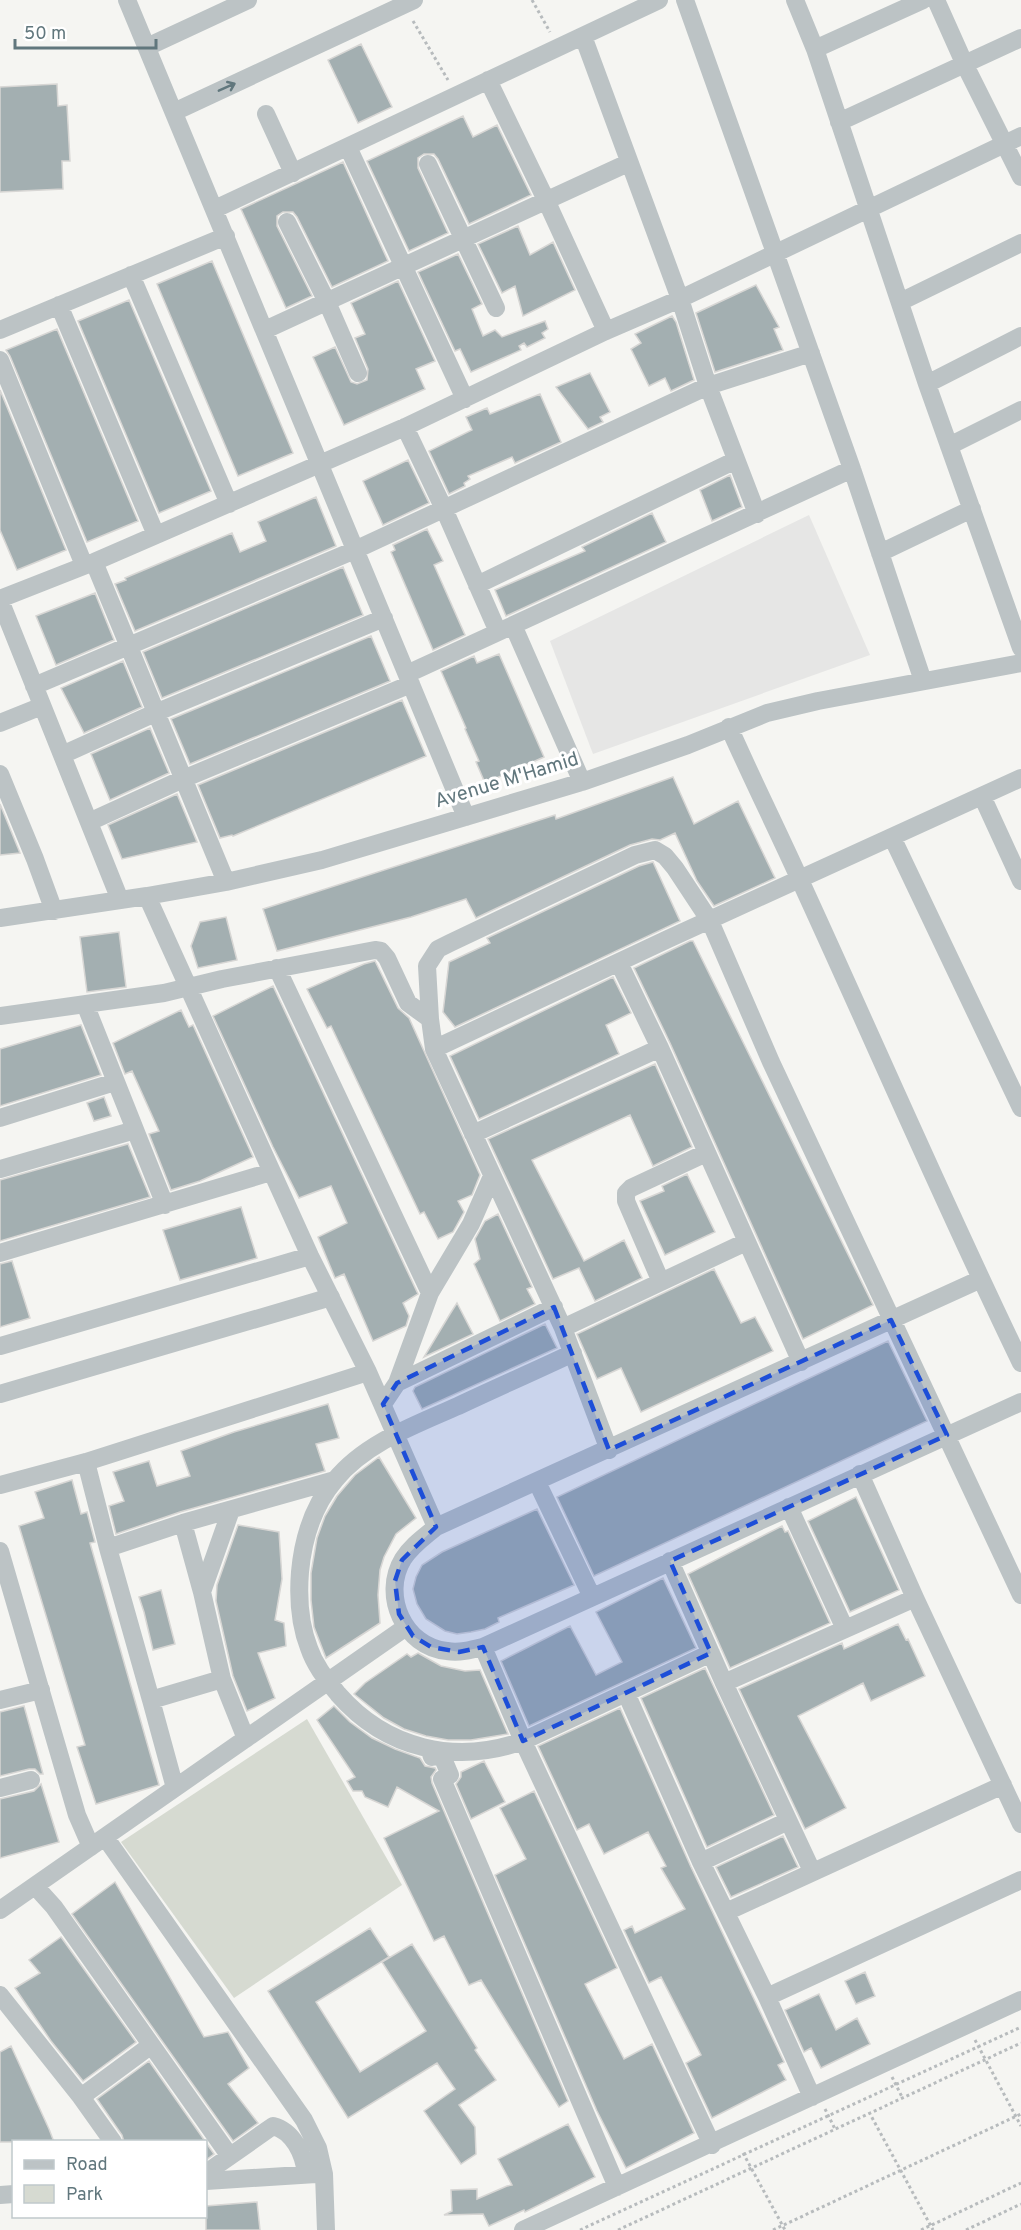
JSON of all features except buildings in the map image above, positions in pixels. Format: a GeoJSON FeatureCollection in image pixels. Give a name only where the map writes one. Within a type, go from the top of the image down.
{"type":"FeatureCollection","features":[{"type":"Feature","properties":{"kind":"street"},"geometry":{"type":"LineString","coordinates":[[127,0],[466,818]]}},
{"type":"Feature","properties":{"kind":"street"},"geometry":{"type":"LineString","coordinates":[[147,47],[248,0]]}},
{"type":"Feature","properties":{"kind":"street"},"geometry":{"type":"LineString","coordinates":[[214,209],[659,0]]}},
{"type":"Feature","properties":{"kind":"street"},"geometry":{"type":"LineString","coordinates":[[685,0],[852,469],[923,681]]}},
{"type":"Feature","properties":{"kind":"street"},"geometry":{"type":"LineString","coordinates":[[795,0],[815,49],[927,384],[1021,648]]}},
{"type":"Feature","properties":{"kind":"street"},"geometry":{"type":"LineString","coordinates":[[815,49],[923,0]]}},
{"type":"Feature","properties":{"kind":"street"},"geometry":{"type":"LineString","coordinates":[[936,0],[965,65],[1013,140],[1021,177]]}},
{"type":"Feature","properties":{"kind":"street"},"geometry":{"type":"LineString","coordinates":[[174,112],[409,2]]}},
{"type":"Feature","properties":{"kind":"street"},"geometry":{"type":"LineString","coordinates":[[583,36],[680,299],[708,386],[757,514]]}},
{"type":"Feature","properties":{"kind":"street"},"geometry":{"type":"LineString","coordinates":[[839,122],[1021,38]]}},
{"type":"Feature","properties":{"kind":"street"},"geometry":{"type":"LineString","coordinates":[[488,80],[606,331]]}},
{"type":"Feature","properties":{"kind":"street"},"geometry":{"type":"LineString","coordinates":[[266,114],[293,173]]}},
{"type":"Feature","properties":{"kind":"street"},"geometry":{"type":"LineString","coordinates":[[120,900],[0,599],[89,564],[405,427],[1013,140]]}},
{"type":"Feature","properties":{"kind":"street"},"geometry":{"type":"LineString","coordinates":[[348,147],[465,399]]}},
{"type":"Feature","properties":{"kind":"street"},"geometry":{"type":"LineString","coordinates":[[265,330],[628,163]]}},
{"type":"Feature","properties":{"kind":"street"},"geometry":{"type":"LineString","coordinates":[[428,164],[496,308]]}},
{"type":"Feature","properties":{"kind":"street"},"geometry":{"type":"LineString","coordinates":[[287,222],[327,302],[358,373]]}},
{"type":"Feature","properties":{"kind":"street"},"geometry":{"type":"LineString","coordinates":[[0,330],[226,236]]}},
{"type":"Feature","properties":{"kind":"street"},"geometry":{"type":"LineString","coordinates":[[900,302],[1021,243]]}},
{"type":"Feature","properties":{"kind":"street"},"geometry":{"type":"LineString","coordinates":[[131,275],[229,504]]}},
{"type":"Feature","properties":{"kind":"street"},"geometry":{"type":"LineString","coordinates":[[58,305],[156,535]]}},
{"type":"Feature","properties":{"kind":"street"},"geometry":{"type":"LineString","coordinates":[[927,384],[1021,336]]}},
{"type":"Feature","properties":{"kind":"street"},"geometry":{"type":"LineString","coordinates":[[34,686],[355,550],[708,386],[811,352]]}},
{"type":"Feature","properties":{"kind":"street"},"geometry":{"type":"LineString","coordinates":[[0,360],[127,645],[226,882]]}},
{"type":"Feature","properties":{"kind":"street"},"geometry":{"type":"LineString","coordinates":[[949,446],[1021,410]]}},
{"type":"Feature","properties":{"kind":"street"},"geometry":{"type":"LineString","coordinates":[[405,427],[477,585],[505,629],[582,782]]}},
{"type":"Feature","properties":{"kind":"street"},"geometry":{"type":"LineString","coordinates":[[477,585],[736,460]]}},
{"type":"Feature","properties":{"kind":"street"},"geometry":{"type":"LineString","coordinates":[[89,822],[409,679],[505,629],[852,469]]}},
{"type":"Feature","properties":{"kind":"street"},"geometry":{"type":"LineString","coordinates":[[880,553],[972,509]]}},
{"type":"Feature","properties":{"kind":"street"},"geometry":{"type":"LineString","coordinates":[[62,755],[155,712],[384,618]]}},
{"type":"Feature","properties":{"kind":"street","name":"Avenue M'Hamid"},"geometry":{"type":"LineString","coordinates":[[0,918],[226,882],[322,860],[582,782],[767,713],[818,701],[1021,663]]}},
{"type":"Feature","properties":{"kind":"street"},"geometry":{"type":"LineString","coordinates":[[0,723],[42,706]]}},
{"type":"Feature","properties":{"kind":"street"},"geometry":{"type":"LineString","coordinates":[[729,727],[800,878],[888,1078],[981,1279],[1015,1333],[1021,1363]]}},
{"type":"Feature","properties":{"kind":"street"},"geometry":{"type":"LineString","coordinates":[[0,774],[54,911]]}},
{"type":"Feature","properties":{"kind":"street"},"geometry":{"type":"LineString","coordinates":[[434,1049],[800,878],[1021,778]]}},
{"type":"Feature","properties":{"kind":"street"},"geometry":{"type":"LineString","coordinates":[[982,796],[1021,880]]}},
{"type":"Feature","properties":{"kind":"street"},"geometry":{"type":"LineString","coordinates":[[892,837],[1021,1108]]}},
{"type":"Feature","properties":{"kind":"street"},"geometry":{"type":"LineString","coordinates":[[609,1450],[554,1307],[434,1049],[428,966],[438,949],[635,855],[655,850],[665,856],[710,921],[771,1062],[1021,1595]]}},
{"type":"Feature","properties":{"kind":"street"},"geometry":{"type":"LineString","coordinates":[[147,896],[310,1256],[368,1371],[436,1527]]}},
{"type":"Feature","properties":{"kind":"street"},"geometry":{"type":"LineString","coordinates":[[0,1016],[164,993],[375,950],[381,951],[387,958],[408,1003],[430,1018]]}},
{"type":"Feature","properties":{"kind":"street"},"geometry":{"type":"LineString","coordinates":[[619,963],[660,1048],[801,1362]]}},
{"type":"Feature","properties":{"kind":"street"},"geometry":{"type":"LineString","coordinates":[[277,969],[430,1293]]}},
{"type":"Feature","properties":{"kind":"street"},"geometry":{"type":"LineString","coordinates":[[85,1004],[88,1017],[165,1205]]}},
{"type":"Feature","properties":{"kind":"street"},"geometry":{"type":"LineString","coordinates":[[473,1134],[660,1048]]}},
{"type":"Feature","properties":{"kind":"street"},"geometry":{"type":"LineString","coordinates":[[0,1118],[115,1082]]}},
{"type":"Feature","properties":{"kind":"street"},"geometry":{"type":"LineString","coordinates":[[0,1169],[135,1130]]}},
{"type":"Feature","properties":{"kind":"street"},"geometry":{"type":"LineString","coordinates":[[662,1282],[626,1201],[626,1194],[631,1188],[706,1153]]}},
{"type":"Feature","properties":{"kind":"street"},"geometry":{"type":"LineString","coordinates":[[1,1247],[165,1205],[271,1172]]}},
{"type":"Feature","properties":{"kind":"street"},"geometry":{"type":"LineString","coordinates":[[382,1404],[397,1383],[430,1293],[471,1224],[492,1176]]}},
{"type":"Feature","properties":{"kind":"street"},"geometry":{"type":"LineString","coordinates":[[563,1328],[746,1242]]}},
{"type":"Feature","properties":{"kind":"street"},"geometry":{"type":"LineString","coordinates":[[0,1346],[310,1256]]}},
{"type":"Feature","properties":{"kind":"street"},"geometry":{"type":"LineString","coordinates":[[981,1279],[436,1527],[410,1550],[398,1570],[395,1581],[396,1603],[405,1627],[419,1641],[445,1652],[459,1652],[483,1647],[1021,1402]]}},
{"type":"Feature","properties":{"kind":"street"},"geometry":{"type":"LineString","coordinates":[[0,1394],[331,1297]]}},
{"type":"Feature","properties":{"kind":"street"},"geometry":{"type":"LineString","coordinates":[[397,1383],[554,1307]]}},
{"type":"Feature","properties":{"kind":"street"},"geometry":{"type":"LineString","coordinates":[[573,1353],[395,1434],[352,1463],[334,1480],[319,1504],[305,1538],[299,1589],[308,1647],[317,1667],[344,1701],[373,1726],[400,1740],[428,1748],[451,1752],[472,1752],[505,1747],[523,1741],[711,1653]]}},
{"type":"Feature","properties":{"kind":"street"},"geometry":{"type":"LineString","coordinates":[[0,1485],[86,1462],[368,1371]]}},
{"type":"Feature","properties":{"kind":"street"},"geometry":{"type":"LineString","coordinates":[[86,1462],[175,1788]]}},
{"type":"Feature","properties":{"kind":"street"},"geometry":{"type":"LineString","coordinates":[[860,1474],[915,1598],[1021,1824]]}},
{"type":"Feature","properties":{"kind":"street"},"geometry":{"type":"LineString","coordinates":[[108,1548],[183,1523],[334,1480]]}},
{"type":"Feature","properties":{"kind":"street"},"geometry":{"type":"LineString","coordinates":[[537,1482],[592,1598]]}},
{"type":"Feature","properties":{"kind":"street"},"geometry":{"type":"LineString","coordinates":[[789,1507],[845,1629]]}},
{"type":"Feature","properties":{"kind":"street"},"geometry":{"type":"LineString","coordinates":[[202,1592],[231,1509]]}},
{"type":"Feature","properties":{"kind":"street"},"geometry":{"type":"LineString","coordinates":[[183,1523],[222,1679],[246,1739]]}},
{"type":"Feature","properties":{"kind":"street"},"geometry":{"type":"LineString","coordinates":[[0,1551],[77,1815],[304,2120],[318,2148],[315,2174],[326,2230]]}},
{"type":"Feature","properties":{"kind":"street"},"geometry":{"type":"LineString","coordinates":[[670,1561],[812,1871]]}},
{"type":"Feature","properties":{"kind":"street"},"geometry":{"type":"LineString","coordinates":[[724,1683],[915,1598]]}},
{"type":"Feature","properties":{"kind":"street"},"geometry":{"type":"LineString","coordinates":[[0,1910],[405,1627]]}},
{"type":"Feature","properties":{"kind":"street"},"geometry":{"type":"LineString","coordinates":[[483,1647],[523,1741],[712,2145]]}},
{"type":"Feature","properties":{"kind":"street"},"geometry":{"type":"LineString","coordinates":[[151,1700],[222,1679]]}},
{"type":"Feature","properties":{"kind":"street"},"geometry":{"type":"LineString","coordinates":[[0,1700],[41,1690]]}},
{"type":"Feature","properties":{"kind":"street"},"geometry":{"type":"LineString","coordinates":[[626,1693],[701,1862],[813,2097]]}},
{"type":"Feature","properties":{"kind":"street"},"geometry":{"type":"LineString","coordinates":[[428,1748],[432,1757],[441,1754],[450,1775],[442,1779],[617,2187]]}},
{"type":"Feature","properties":{"kind":"street"},"geometry":{"type":"LineString","coordinates":[[0,1788],[31,1780]]}},
{"type":"Feature","properties":{"kind":"street"},"geometry":{"type":"LineString","coordinates":[[726,1912],[1003,1785]]}},
{"type":"Feature","properties":{"kind":"street"},"geometry":{"type":"LineString","coordinates":[[701,1862],[788,1821]]}},
{"type":"Feature","properties":{"kind":"street"},"geometry":{"type":"LineString","coordinates":[[767,1997],[1021,1881]]}},
{"type":"Feature","properties":{"kind":"street"},"geometry":{"type":"LineString","coordinates":[[35,1886],[54,1907],[229,2155]]}},
{"type":"Feature","properties":{"kind":"street"},"geometry":{"type":"LineString","coordinates":[[0,1995],[113,2140]]}},
{"type":"Feature","properties":{"kind":"street"},"geometry":{"type":"LineString","coordinates":[[523,2230],[712,2145],[1021,2000]]}},
{"type":"Feature","properties":{"kind":"street"},"geometry":{"type":"LineString","coordinates":[[81,2097],[150,2046]]}},
{"type":"Feature","properties":{"kind":"street"},"geometry":{"type":"LineString","coordinates":[[207,2172],[273,2126],[284,2129],[315,2174]]}},
{"type":"Feature","properties":{"kind":"street"},"geometry":{"type":"LineString","coordinates":[[207,2181],[315,2174]]}},
{"type":"Feature","properties":{"kind":"path"},"geometry":{"type":"LineString","coordinates":[[532,0],[558,47]]}},
{"type":"Feature","properties":{"kind":"path"},"geometry":{"type":"LineString","coordinates":[[409,2],[456,94]]}},
{"type":"Feature","properties":{"kind":"path"},"geometry":{"type":"LineString","coordinates":[[580,2230],[1021,2027]]}},
{"type":"Feature","properties":{"kind":"path"},"geometry":{"type":"LineString","coordinates":[[618,2230],[1021,2043]]}},
{"type":"Feature","properties":{"kind":"path"},"geometry":{"type":"LineString","coordinates":[[985,2060],[1021,2126]]}},
{"type":"Feature","properties":{"kind":"path"},"geometry":{"type":"LineString","coordinates":[[869,2112],[933,2230]]}},
{"type":"Feature","properties":{"kind":"path"},"geometry":{"type":"LineString","coordinates":[[773,2230],[1021,2114]]}},
{"type":"Feature","properties":{"kind":"path"},"geometry":{"type":"LineString","coordinates":[[751,2167],[785,2230]]}},
{"type":"Feature","properties":{"kind":"path"},"geometry":{"type":"LineString","coordinates":[[921,2230],[1021,2183]]}},
{"type":"Feature","properties":{"kind":"path"},"geometry":{"type":"LineString","coordinates":[[966,2230],[1021,2204]]}},
{"type":"Feature","properties":{"kind":"path"},"geometry":{"type":"LineString","coordinates":[[631,2224],[634,2230]]}},
{"type":"Feature","properties":{"kind":"highlighted area"},"geometry":{"type":"Polygon","coordinates":[[[554,1307],[609,1450],[891,1320],[947,1435],[670,1561],[711,1653],[523,1741],[483,1647],[459,1652],[431,1647],[413,1636],[399,1614],[395,1581],[402,1560],[436,1527],[383,1404],[397,1383],[554,1307]]]}},
{"type":"Feature","properties":{"kind":"shaded area"},"geometry":{"type":"Polygon","coordinates":[[[809,515],[870,655],[593,754],[550,641],[809,515]]]}},
{"type":"Feature","properties":{"kind":"green space"},"geometry":{"type":"Polygon","coordinates":[[[307,1719],[402,1885],[234,1998],[121,1842],[307,1719]]]}}]}
